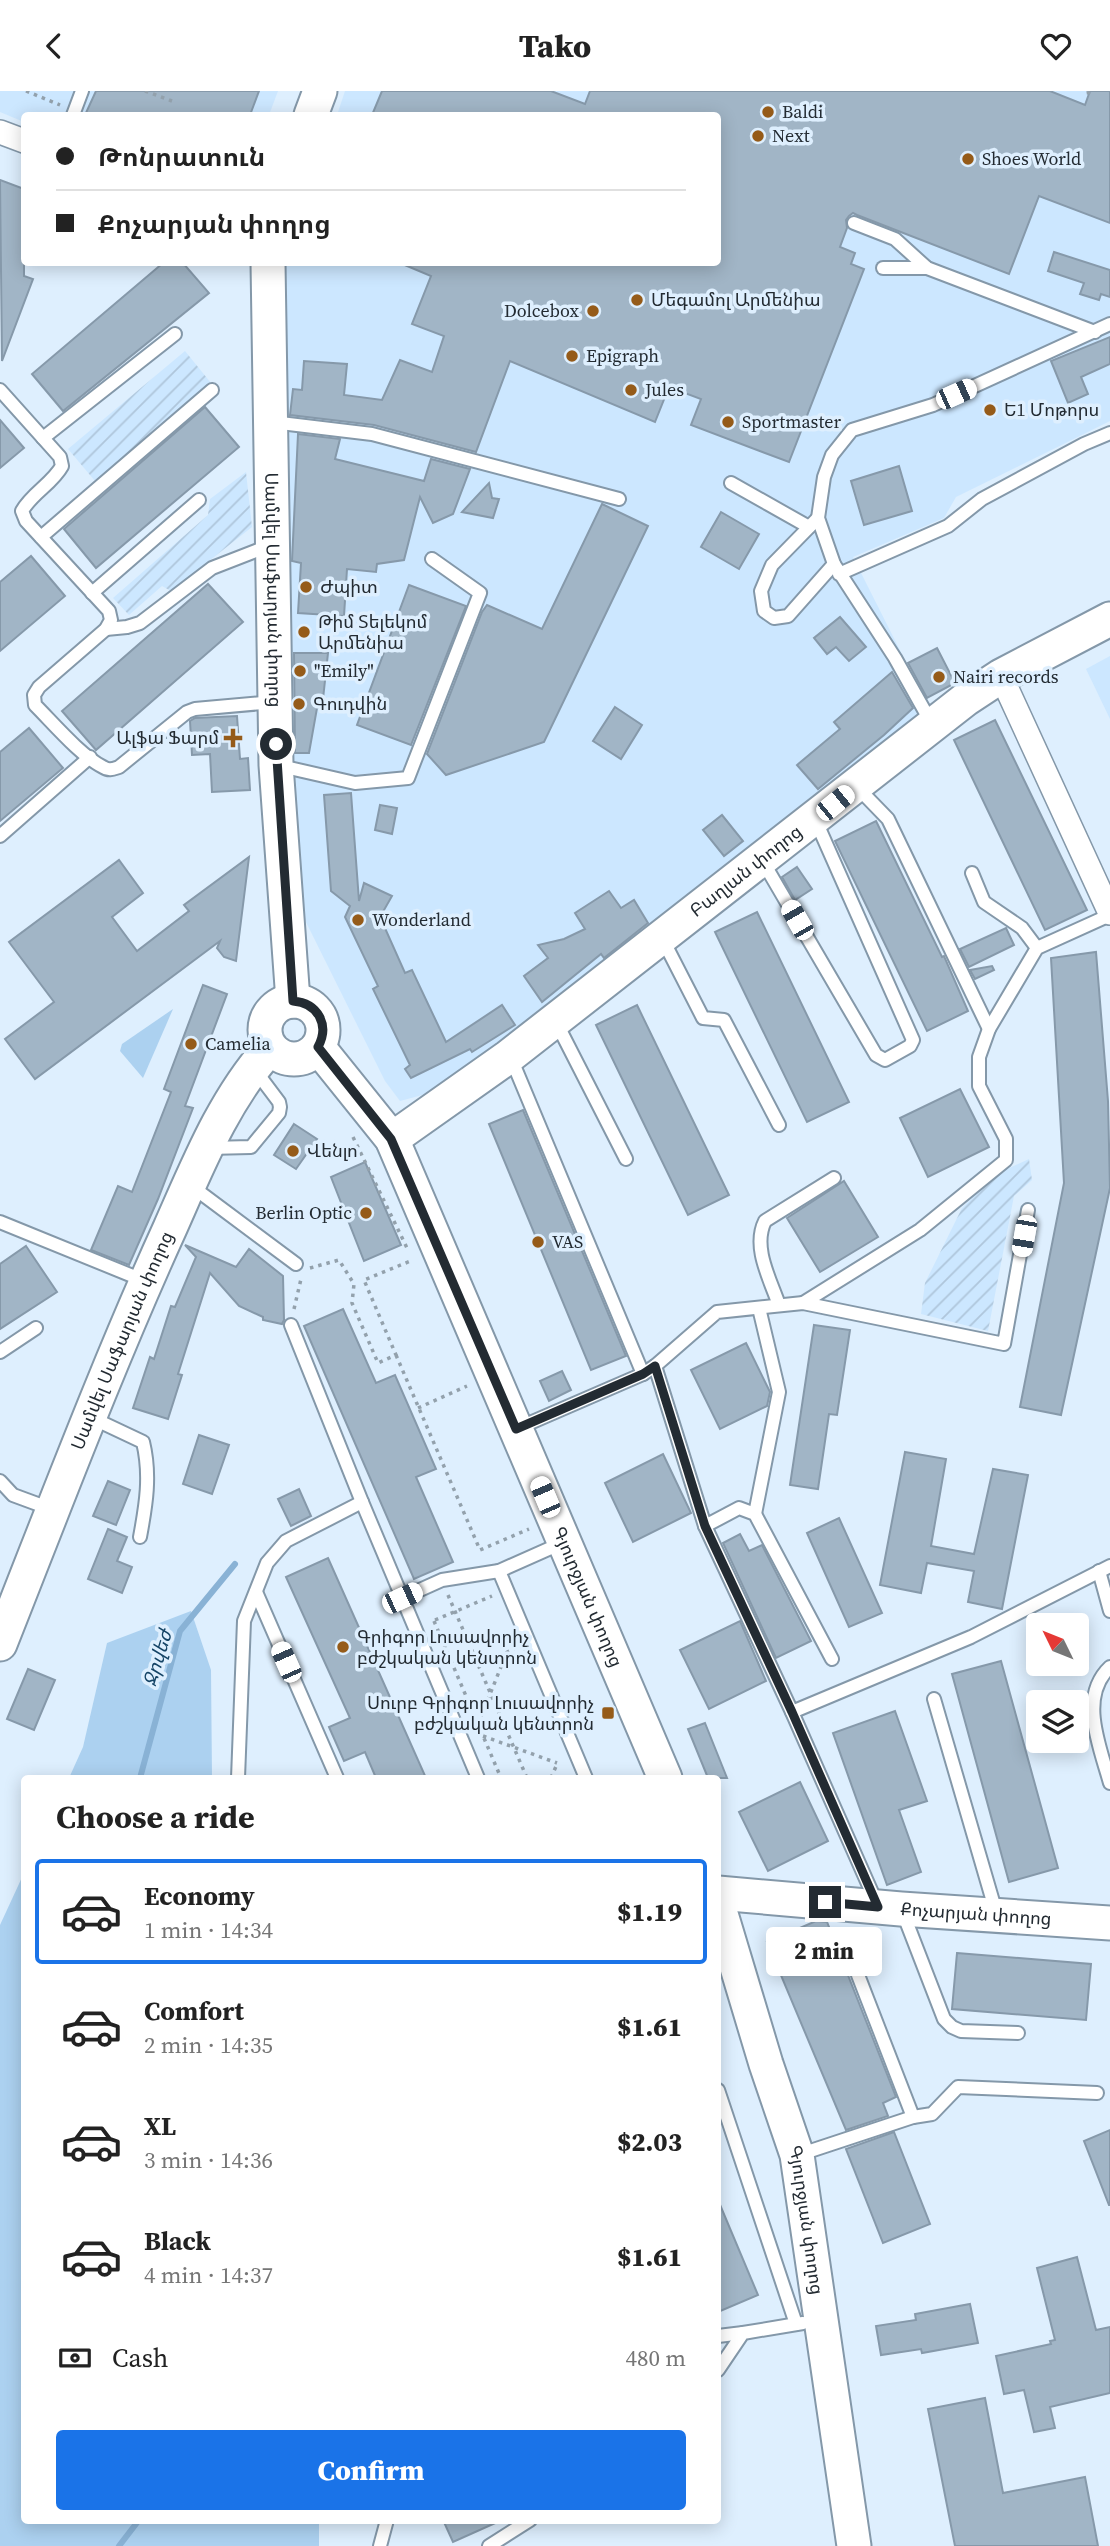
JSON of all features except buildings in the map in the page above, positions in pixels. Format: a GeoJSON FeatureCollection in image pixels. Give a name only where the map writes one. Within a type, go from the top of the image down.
{"type":"FeatureCollection","features":[{"type":"Feature","properties":{"kind":"main road"},"geometry":{"type":"LineString","coordinates":[[312,112],[320,91]]}},
{"type":"Feature","properties":{"kind":"main road","name":"Սամվել Սաֆարյան փողոց"},"geometry":{"type":"LineString","coordinates":[[268,266],[268,422],[276,765],[293,1001]]}},
{"type":"Feature","properties":{"kind":"main road","name":"Բաղյան փողոց"},"geometry":{"type":"LineString","coordinates":[[391,1139],[508,1057],[815,820],[932,725],[1001,676],[1110,619]]}},
{"type":"Feature","properties":{"kind":"main road"},"geometry":{"type":"LineString","coordinates":[[293,1001],[303,1002],[318,1012],[324,1030],[318,1047],[312,1054],[294,1060],[277,1055],[262,1058],[270,1014],[284,1002],[293,1001]]}},
{"type":"Feature","properties":{"kind":"main road","name":"Գյուրջյան փողոց"},"geometry":{"type":"LineString","coordinates":[[318,1047],[391,1139],[664,1775]]}},
{"type":"Feature","properties":{"kind":"main road","name":"Սամվել Սաֆարյան փողոց"},"geometry":{"type":"LineString","coordinates":[[0,1644],[146,1281],[229,1102],[262,1058]]}},
{"type":"Feature","properties":{"kind":"main road","name":"Քոչարյան փողոց"},"geometry":{"type":"LineString","coordinates":[[721,1893],[1110,1923]]}},
{"type":"Feature","properties":{"kind":"main road","name":"Գյուրջյան փողոց"},"geometry":{"type":"LineString","coordinates":[[721,1915],[797,2155],[808,2322],[850,2543]]}},
{"type":"Feature","properties":{"kind":"street"},"geometry":{"type":"LineString","coordinates":[[0,132],[21,140]]}},
{"type":"Feature","properties":{"kind":"street"},"geometry":{"type":"LineString","coordinates":[[1001,676],[1110,914]]}},
{"type":"Feature","properties":{"kind":"lane"},"geometry":{"type":"LineString","coordinates":[[74,112],[82,91]]}},
{"type":"Feature","properties":{"kind":"lane"},"geometry":{"type":"LineString","coordinates":[[854,223],[895,239],[927,268]]}},
{"type":"Feature","properties":{"kind":"lane"},"geometry":{"type":"LineString","coordinates":[[883,268],[927,268],[1095,332]]}},
{"type":"Feature","properties":{"kind":"lane"},"geometry":{"type":"LineString","coordinates":[[932,725],[895,658],[837,569],[818,518],[824,477],[832,455],[852,430],[933,404],[1110,324]]}},
{"type":"Feature","properties":{"kind":"lane"},"geometry":{"type":"LineString","coordinates":[[43,438],[175,334]]}},
{"type":"Feature","properties":{"kind":"lane"},"geometry":{"type":"LineString","coordinates":[[0,390],[60,457],[62,466],[57,475],[27,502],[22,511],[26,521],[109,611],[111,620],[106,629],[39,687],[34,695],[35,705],[90,757],[104,768],[112,770],[120,767],[187,712],[275,702]]}},
{"type":"Feature","properties":{"kind":"lane"},"geometry":{"type":"LineString","coordinates":[[41,537],[212,390]]}},
{"type":"Feature","properties":{"kind":"lane"},"geometry":{"type":"LineString","coordinates":[[268,422],[372,434],[619,499]]}},
{"type":"Feature","properties":{"kind":"lane"},"geometry":{"type":"LineString","coordinates":[[818,518],[772,565],[761,591],[764,611],[774,618],[788,617],[837,569],[948,526],[982,499],[1084,444],[1110,433]]}},
{"type":"Feature","properties":{"kind":"lane"},"geometry":{"type":"LineString","coordinates":[[732,483],[809,527]]}},
{"type":"Feature","properties":{"kind":"lane"},"geometry":{"type":"LineString","coordinates":[[92,593],[199,500]]}},
{"type":"Feature","properties":{"kind":"lane"},"geometry":{"type":"LineString","coordinates":[[106,629],[139,623],[212,568],[271,545]]}},
{"type":"Feature","properties":{"kind":"lane"},"geometry":{"type":"LineString","coordinates":[[276,765],[355,783],[408,778],[480,593],[432,559]]}},
{"type":"Feature","properties":{"kind":"lane"},"geometry":{"type":"LineString","coordinates":[[0,836],[90,757]]}},
{"type":"Feature","properties":{"kind":"lane"},"geometry":{"type":"LineString","coordinates":[[856,786],[888,819],[989,1028]]}},
{"type":"Feature","properties":{"kind":"lane"},"geometry":{"type":"LineString","coordinates":[[762,860],[876,1055],[885,1060],[910,1045],[914,1040],[815,820]]}},
{"type":"Feature","properties":{"kind":"lane"},"geometry":{"type":"LineString","coordinates":[[972,873],[984,902],[1022,928],[1037,948]]}},
{"type":"Feature","properties":{"kind":"lane"},"geometry":{"type":"LineString","coordinates":[[803,1303],[920,1230],[1006,1160],[1006,1139],[979,1086],[979,1057],[989,1028],[1037,948],[1110,914]]}},
{"type":"Feature","properties":{"kind":"lane"},"geometry":{"type":"LineString","coordinates":[[662,937],[703,1018],[724,1020],[779,1125]]}},
{"type":"Feature","properties":{"kind":"lane"},"geometry":{"type":"LineString","coordinates":[[555,1020],[626,1159]]}},
{"type":"Feature","properties":{"kind":"lane"},"geometry":{"type":"LineString","coordinates":[[508,1057],[649,1370],[705,1526],[792,1712],[944,2019],[961,2031],[1018,2033]]}},
{"type":"Feature","properties":{"kind":"lane"},"geometry":{"type":"LineString","coordinates":[[207,1148],[251,1147],[279,1113],[279,1102],[262,1058]]}},
{"type":"Feature","properties":{"kind":"lane"},"geometry":{"type":"LineString","coordinates":[[779,1305],[760,1247],[759,1233],[765,1221],[834,1178]]}},
{"type":"Feature","properties":{"kind":"lane"},"geometry":{"type":"LineString","coordinates":[[190,1185],[296,1264]]}},
{"type":"Feature","properties":{"kind":"lane"},"geometry":{"type":"LineString","coordinates":[[516,1429],[649,1370],[717,1312],[803,1303],[1004,1344],[1028,1210]]}},
{"type":"Feature","properties":{"kind":"lane"},"geometry":{"type":"LineString","coordinates":[[0,1222],[146,1281]]}},
{"type":"Feature","properties":{"kind":"lane"},"geometry":{"type":"LineString","coordinates":[[759,1308],[779,1392],[769,1454],[755,1514],[832,1659]]}},
{"type":"Feature","properties":{"kind":"lane"},"geometry":{"type":"LineString","coordinates":[[291,1325],[477,1775]]}},
{"type":"Feature","properties":{"kind":"lane"},"geometry":{"type":"LineString","coordinates":[[0,1352],[36,1328]]}},
{"type":"Feature","properties":{"kind":"lane"},"geometry":{"type":"LineString","coordinates":[[90,1417],[143,1442],[147,1460],[148,1495],[140,1537]]}},
{"type":"Feature","properties":{"kind":"lane"},"geometry":{"type":"LineString","coordinates":[[0,1481],[13,1495],[54,1510]]}},
{"type":"Feature","properties":{"kind":"lane"},"geometry":{"type":"LineString","coordinates":[[238,1775],[244,1621],[267,1563],[286,1541],[362,1502]]}},
{"type":"Feature","properties":{"kind":"lane"},"geometry":{"type":"LineString","coordinates":[[705,1526],[739,1508],[755,1514]]}},
{"type":"Feature","properties":{"kind":"lane"},"geometry":{"type":"LineString","coordinates":[[402,1598],[442,1580],[499,1571],[564,1542]]}},
{"type":"Feature","properties":{"kind":"lane"},"geometry":{"type":"LineString","coordinates":[[792,1712],[971,1637],[1105,1569],[1110,1611]]}},
{"type":"Feature","properties":{"kind":"lane"},"geometry":{"type":"LineString","coordinates":[[499,1571],[585,1775]]}},
{"type":"Feature","properties":{"kind":"lane"},"geometry":{"type":"LineString","coordinates":[[256,1592],[336,1775]]}},
{"type":"Feature","properties":{"kind":"lane"},"geometry":{"type":"LineString","coordinates":[[1110,1667],[1100,1676],[1092,1704],[1094,1724],[1110,1783]]}},
{"type":"Feature","properties":{"kind":"lane"},"geometry":{"type":"LineString","coordinates":[[934,1699],[997,1916]]}},
{"type":"Feature","properties":{"kind":"lane"},"geometry":{"type":"LineString","coordinates":[[859,1975],[913,2117]]}},
{"type":"Feature","properties":{"kind":"lane"},"geometry":{"type":"LineString","coordinates":[[797,2155],[913,2117],[932,2114],[958,2087],[1097,2093]]}},
{"type":"Feature","properties":{"kind":"lane"},"geometry":{"type":"LineString","coordinates":[[721,2098],[808,2322],[721,2336]]}},
{"type":"Feature","properties":{"kind":"lane"},"geometry":{"type":"LineString","coordinates":[[721,2366],[743,2333]]}},
{"type":"Feature","properties":{"kind":"lane"},"geometry":{"type":"LineString","coordinates":[[380,2546],[386,2524]]}},
{"type":"Feature","properties":{"kind":"lane"},"geometry":{"type":"LineString","coordinates":[[489,2546],[524,2524]]}},
{"type":"Feature","properties":{"kind":"path"},"geometry":{"type":"LineString","coordinates":[[26,91],[72,112]]}},
{"type":"Feature","properties":{"kind":"path"},"geometry":{"type":"LineString","coordinates":[[145,91],[172,101]]}},
{"type":"Feature","properties":{"kind":"path"},"geometry":{"type":"LineString","coordinates":[[352,1135],[413,1261],[354,1284]]}},
{"type":"Feature","properties":{"kind":"path"},"geometry":{"type":"LineString","coordinates":[[291,1325],[303,1270],[339,1260],[354,1284],[352,1303],[378,1363],[396,1356]]}},
{"type":"Feature","properties":{"kind":"path"},"geometry":{"type":"LineString","coordinates":[[364,1280],[480,1550],[529,1529],[524,1517]]}},
{"type":"Feature","properties":{"kind":"path"},"geometry":{"type":"LineString","coordinates":[[418,1408],[467,1386]]}},
{"type":"Feature","properties":{"kind":"path"},"geometry":{"type":"LineString","coordinates":[[442,1580],[526,1775]]}},
{"type":"Feature","properties":{"kind":"path"},"geometry":{"type":"LineString","coordinates":[[415,1629],[507,1589]]}},
{"type":"Feature","properties":{"kind":"path"},"geometry":{"type":"LineString","coordinates":[[434,1621],[500,1775]]}},
{"type":"Feature","properties":{"kind":"path"},"geometry":{"type":"LineString","coordinates":[[478,1724],[508,1652],[529,1643]]}},
{"type":"Feature","properties":{"kind":"path"},"geometry":{"type":"LineString","coordinates":[[483,1736],[557,1763]]}},
{"type":"Feature","properties":{"kind":"shaded area"},"geometry":{"type":"Polygon","coordinates":[[[0,91],[278,91],[270,112],[21,112],[21,121],[0,112],[0,91]]]}},
{"type":"Feature","properties":{"kind":"shaded area"},"geometry":{"type":"Polygon","coordinates":[[[345,91],[1110,91],[1110,421],[956,497],[944,518],[853,557],[931,712],[441,1090],[400,1101],[385,1081],[296,902],[275,266],[721,266],[721,112],[338,112],[345,91]]]}},
{"type":"Feature","properties":{"kind":"shaded area"},"geometry":{"type":"Polygon","coordinates":[[[185,351],[211,383],[95,481],[68,449],[185,351]]]}},
{"type":"Feature","properties":{"kind":"shaded area"},"geometry":{"type":"Polygon","coordinates":[[[246,472],[252,527],[171,591],[162,586],[129,615],[113,598],[208,515],[210,499],[246,472]]]}},
{"type":"Feature","properties":{"kind":"shaded area"},"geometry":{"type":"Polygon","coordinates":[[[1110,656],[1110,719],[1086,669],[1110,656]]]}},
{"type":"Feature","properties":{"kind":"shaded area"},"geometry":{"type":"Polygon","coordinates":[[[173,1009],[143,1078],[120,1051],[122,1044],[173,1009]]]}},
{"type":"Feature","properties":{"kind":"shaded area"},"geometry":{"type":"Polygon","coordinates":[[[1029,1159],[1032,1180],[1014,1196],[988,1331],[921,1314],[925,1283],[962,1208],[996,1174],[1029,1159]]]}},
{"type":"Feature","properties":{"kind":"shaded area"},"geometry":{"type":"Polygon","coordinates":[[[191,1611],[211,1670],[212,1775],[70,1775],[83,1747],[107,1643],[191,1611]]]}},
{"type":"Feature","properties":{"kind":"shaded area"},"geometry":{"type":"Polygon","coordinates":[[[21,1880],[21,2524],[319,2524],[319,2546],[0,2546],[0,1925],[21,1880]]]}},
{"type":"Feature","properties":{"kind":"waterway","name":"Ջրվեժ"},"geometry":{"type":"LineString","coordinates":[[141,1775],[180,1631],[235,1564]]}},
{"type":"Feature","properties":{"kind":"waterway","name":"Ջրվեժ"},"geometry":{"type":"LineString","coordinates":[[119,2546],[136,2524]]}},
{"type":"Feature","properties":{"kind":"place","name":"Baldi"},"geometry":{"type":"Point","coordinates":[768,112]}},
{"type":"Feature","properties":{"kind":"place","name":"Next"},"geometry":{"type":"Point","coordinates":[758,136]}},
{"type":"Feature","properties":{"kind":"place","name":"Shoes World"},"geometry":{"type":"Point","coordinates":[968,159]}},
{"type":"Feature","properties":{"kind":"place","name":"Մեգամոլ Արմենիա"},"geometry":{"type":"Point","coordinates":[637,300]}},
{"type":"Feature","properties":{"kind":"place","name":"Dolcebox"},"geometry":{"type":"Point","coordinates":[593,311]}},
{"type":"Feature","properties":{"kind":"place","name":"Epigraph"},"geometry":{"type":"Point","coordinates":[572,356]}},
{"type":"Feature","properties":{"kind":"place","name":"Jules"},"geometry":{"type":"Point","coordinates":[631,390]}},
{"type":"Feature","properties":{"kind":"place","name":"Ե1 Մոթորս"},"geometry":{"type":"Point","coordinates":[990,410]}},
{"type":"Feature","properties":{"kind":"place","name":"Sportmaster"},"geometry":{"type":"Point","coordinates":[728,422]}},
{"type":"Feature","properties":{"kind":"place","name":"Ժպիտ"},"geometry":{"type":"Point","coordinates":[306,587]}},
{"type":"Feature","properties":{"kind":"place","name":"Թիմ Տելեկոմ Արմենիա"},"geometry":{"type":"Point","coordinates":[304,632]}},
{"type":"Feature","properties":{"kind":"place","name":"\"Emily\""},"geometry":{"type":"Point","coordinates":[300,671]}},
{"type":"Feature","properties":{"kind":"place","name":"Nairi records"},"geometry":{"type":"Point","coordinates":[939,677]}},
{"type":"Feature","properties":{"kind":"place","name":"Գուդվին"},"geometry":{"type":"Point","coordinates":[299,704]}},
{"type":"Feature","properties":{"kind":"place","name":"Ալֆա Ֆարմ"},"geometry":{"type":"Point","coordinates":[233,738]}},
{"type":"Feature","properties":{"kind":"place","name":"Wonderland"},"geometry":{"type":"Point","coordinates":[358,920]}},
{"type":"Feature","properties":{"kind":"place","name":"Camelia"},"geometry":{"type":"Point","coordinates":[191,1044]}},
{"type":"Feature","properties":{"kind":"place","name":"Վենլո"},"geometry":{"type":"Point","coordinates":[293,1151]}},
{"type":"Feature","properties":{"kind":"place","name":"Berlin Optic"},"geometry":{"type":"Point","coordinates":[366,1213]}},
{"type":"Feature","properties":{"kind":"place","name":"VAS"},"geometry":{"type":"Point","coordinates":[538,1242]}},
{"type":"Feature","properties":{"kind":"place","name":"Գրիգոր Լուսավորիչ բժշկական կենտրոն"},"geometry":{"type":"Point","coordinates":[343,1647]}},
{"type":"Feature","properties":{"kind":"place","name":"Սուրբ Գրիգոր Լուսավորիչ բժշկական կենտրոն"},"geometry":{"type":"Point","coordinates":[608,1713]}},
{"type":"Feature","properties":{"kind":"route"},"geometry":{"type":"LineString","coordinates":[[276,744],[293,1001],[303,1002],[318,1012],[324,1030],[318,1047],[391,1139],[516,1429],[643,1374],[655,1366],[705,1526],[792,1712],[878,1907],[825,1902]]}}]}
